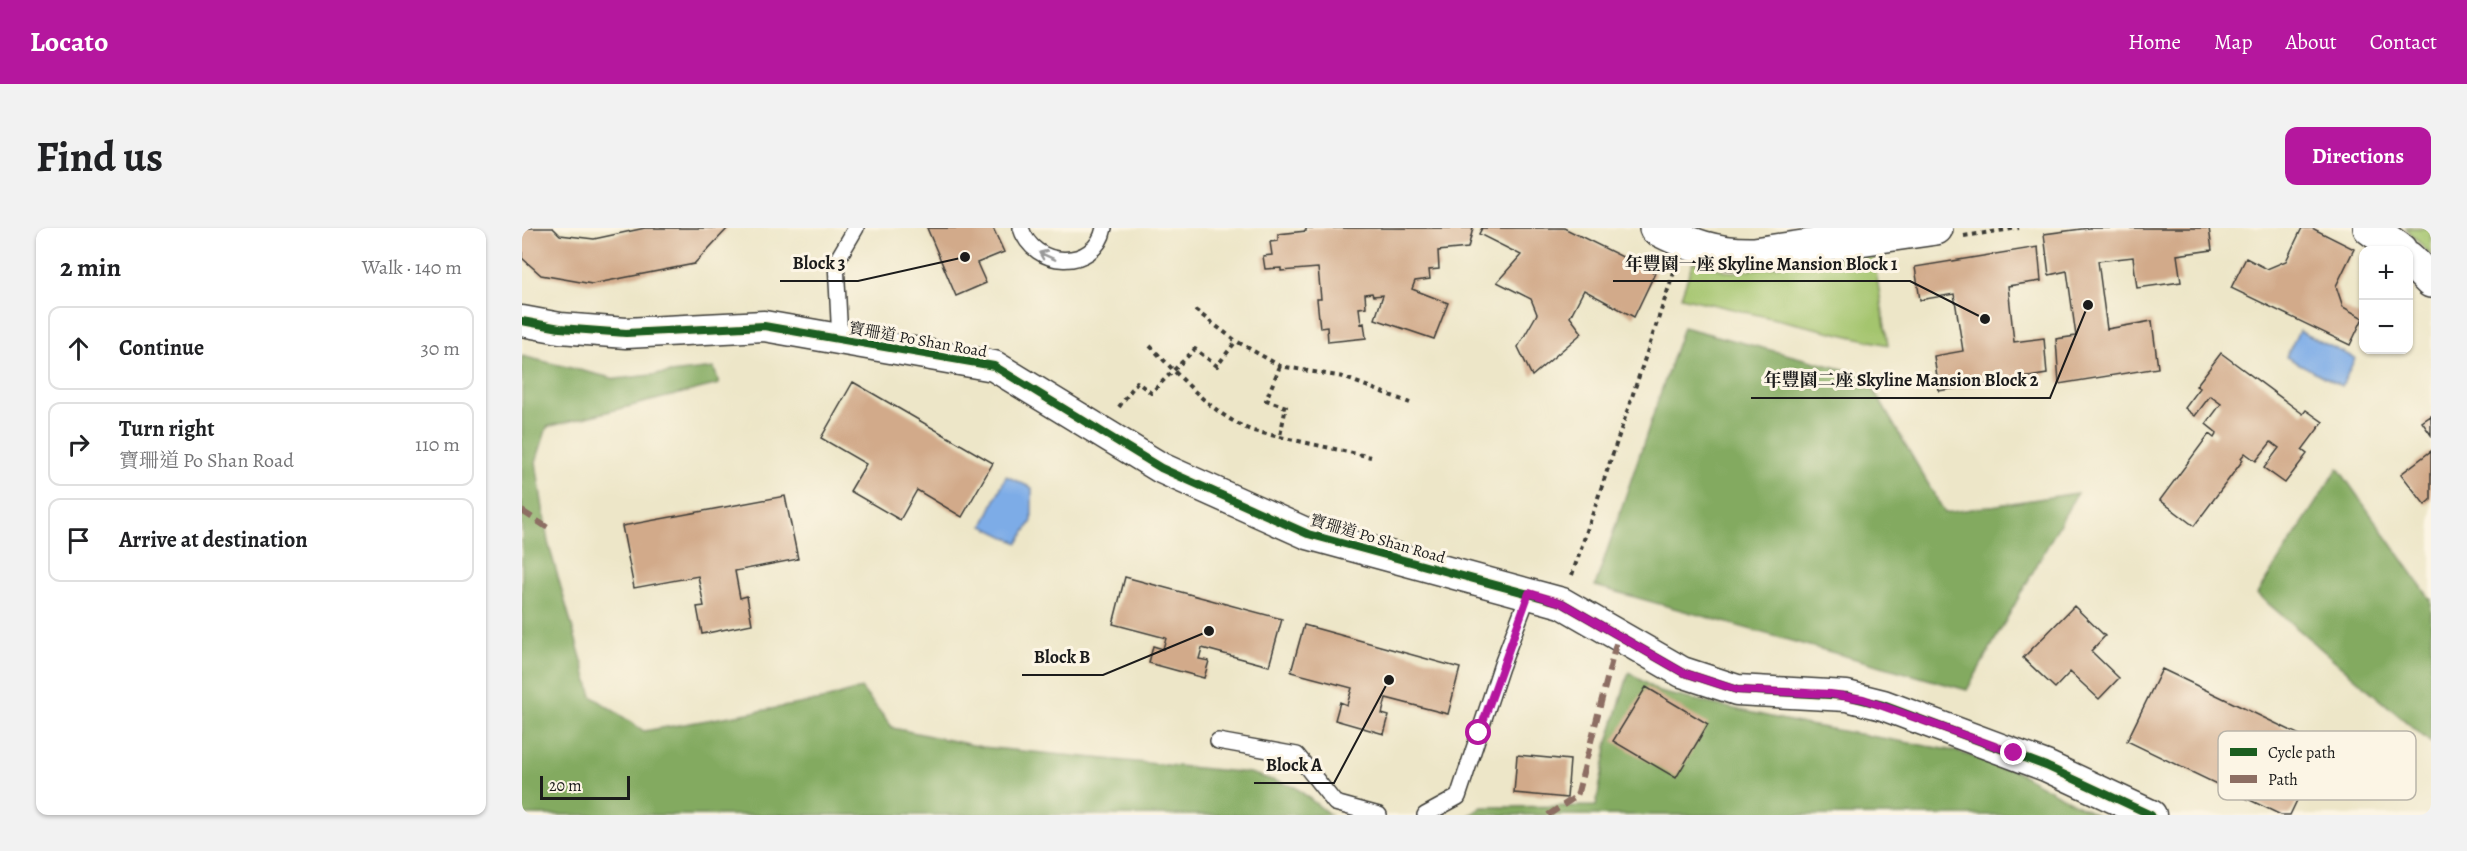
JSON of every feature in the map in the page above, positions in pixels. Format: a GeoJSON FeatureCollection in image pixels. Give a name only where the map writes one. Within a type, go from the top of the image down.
{"type":"FeatureCollection","features":[{"type":"Feature","properties":{"kind":"street"},"geometry":{"type":"LineString","coordinates":[[1656,228],[1686,243],[1732,254],[1754,254],[1936,228]]}},
{"type":"Feature","properties":{"kind":"street"},"geometry":{"type":"LineString","coordinates":[[2370,228],[2395,246]]}},
{"type":"Feature","properties":{"kind":"street"},"geometry":{"type":"LineString","coordinates":[[2413,262],[2431,281]]}},
{"type":"Feature","properties":{"kind":"street","name":"寶珊道 Po Shan Road"},"geometry":{"type":"LineString","coordinates":[[522,321],[560,328],[626,333],[764,326],[994,366],[1161,468],[1308,534],[1562,603],[1682,672],[1702,680],[1737,690],[1830,694],[1863,699],[1883,705],[2046,766],[2151,815]]}},
{"type":"Feature","properties":{"kind":"lane"},"geometry":{"type":"LineString","coordinates":[[840,339],[836,262],[856,228]]}},
{"type":"Feature","properties":{"kind":"lane"},"geometry":{"type":"LineString","coordinates":[[1021,228],[1024,237],[1033,248],[1044,256],[1058,260],[1072,260],[1085,255],[1096,245],[1104,228]]}},
{"type":"Feature","properties":{"kind":"lane"},"geometry":{"type":"LineString","coordinates":[[1425,815],[1458,797],[1501,667],[1529,593]]}},
{"type":"Feature","properties":{"kind":"lane"},"geometry":{"type":"LineString","coordinates":[[1218,741],[1297,755],[1335,803],[1379,815]]}},
{"type":"Feature","properties":{"kind":"path"},"geometry":{"type":"LineString","coordinates":[[1570,582],[1678,262]]}},
{"type":"Feature","properties":{"kind":"path"},"geometry":{"type":"LineString","coordinates":[[1195,310],[1236,341],[1280,366],[1343,377],[1410,403]]}},
{"type":"Feature","properties":{"kind":"path"},"geometry":{"type":"LineString","coordinates":[[1117,416],[1119,407],[1137,382],[1152,393],[1195,350],[1217,366],[1236,341]]}},
{"type":"Feature","properties":{"kind":"path"},"geometry":{"type":"LineString","coordinates":[[1150,346],[1203,399],[1237,424],[1253,431],[1371,457]]}},
{"type":"Feature","properties":{"kind":"path"},"geometry":{"type":"LineString","coordinates":[[1280,366],[1266,400],[1286,407],[1280,436]]}},
{"type":"Feature","properties":{"kind":"green space"},"geometry":{"type":"Polygon","coordinates":[[[2406,228],[2431,228],[2431,256],[2406,228]]]}},
{"type":"Feature","properties":{"kind":"green space"},"geometry":{"type":"Polygon","coordinates":[[[1873,253],[1888,345],[1681,297],[1693,262],[1732,272],[1873,253]]]}},
{"type":"Feature","properties":{"kind":"green space"},"geometry":{"type":"Polygon","coordinates":[[[1683,327],[1865,375],[1945,513],[2077,493],[1967,690],[1595,586],[1683,327]]]}},
{"type":"Feature","properties":{"kind":"green space"},"geometry":{"type":"Polygon","coordinates":[[[522,356],[616,379],[714,368],[719,384],[547,427],[536,462],[548,542],[592,696],[644,731],[822,700],[861,688],[893,728],[982,747],[1250,773],[1295,787],[1330,815],[522,815],[522,356]]]}},
{"type":"Feature","properties":{"kind":"green space"},"geometry":{"type":"Polygon","coordinates":[[[2338,468],[2431,600],[2431,743],[2257,594],[2338,468]]]}},
{"type":"Feature","properties":{"kind":"green space"},"geometry":{"type":"Polygon","coordinates":[[[1629,672],[1659,692],[1803,724],[1955,751],[2009,768],[2096,815],[1470,815],[1482,807],[1596,806],[1608,742],[1629,672]]]}},
{"type":"Feature","properties":{"kind":"water"},"geometry":{"type":"Polygon","coordinates":[[[2299,331],[2355,358],[2342,386],[2286,357],[2299,331]]]}},
{"type":"Feature","properties":{"kind":"water"},"geometry":{"type":"Polygon","coordinates":[[[1006,476],[1032,488],[1032,521],[1018,543],[983,526],[1006,476]]]}},
{"type":"Feature","properties":{"kind":"building"},"geometry":{"type":"Polygon","coordinates":[[[522,228],[553,228],[560,235],[594,239],[645,228],[728,228],[694,264],[592,284],[541,275],[522,258],[522,228]]]}},
{"type":"Feature","properties":{"kind":"building"},"geometry":{"type":"Polygon","coordinates":[[[927,228],[993,228],[1004,252],[977,263],[986,283],[956,296],[927,228]]]}},
{"type":"Feature","properties":{"kind":"building"},"geometry":{"type":"Polygon","coordinates":[[[1306,228],[1473,228],[1468,248],[1438,251],[1439,269],[1429,270],[1430,279],[1415,281],[1412,289],[1448,303],[1434,339],[1375,319],[1383,295],[1373,296],[1372,293],[1365,294],[1366,307],[1359,308],[1366,338],[1328,342],[1327,327],[1320,328],[1317,299],[1321,299],[1318,268],[1281,271],[1281,268],[1265,269],[1263,256],[1272,255],[1270,242],[1278,241],[1278,234],[1306,231],[1306,228]]]}},
{"type":"Feature","properties":{"kind":"building"},"geometry":{"type":"Polygon","coordinates":[[[1482,228],[1564,228],[1655,273],[1634,317],[1584,290],[1570,317],[1582,333],[1532,376],[1518,347],[1537,314],[1531,299],[1497,282],[1521,255],[1479,234],[1482,228]]]}},
{"type":"Feature","properties":{"kind":"building"},"geometry":{"type":"Polygon","coordinates":[[[2089,228],[2209,228],[2212,250],[2177,255],[2181,282],[2137,288],[2133,257],[2098,261],[2107,329],[2152,321],[2158,368],[2059,384],[2056,339],[2076,336],[2067,271],[2049,275],[2044,234],[2089,228]]]}},
{"type":"Feature","properties":{"kind":"building"},"geometry":{"type":"Polygon","coordinates":[[[2302,228],[2312,228],[2354,249],[2336,286],[2343,307],[2359,316],[2359,326],[2350,345],[2231,288],[2246,258],[2267,269],[2286,261],[2302,228]]]}},
{"type":"Feature","properties":{"kind":"building"},"geometry":{"type":"Polygon","coordinates":[[[2038,247],[2041,281],[2008,286],[2014,342],[2044,338],[2047,374],[1939,391],[1934,356],[1963,351],[1954,294],[1920,300],[1915,267],[2038,247]]]}},
{"type":"Feature","properties":{"kind":"building"},"geometry":{"type":"Polygon","coordinates":[[[2221,353],[2303,414],[2306,410],[2323,422],[2302,450],[2307,454],[2285,483],[2264,468],[2279,448],[2271,442],[2256,461],[2245,453],[2241,458],[2243,460],[2194,526],[2160,500],[2209,434],[2214,438],[2217,433],[2206,424],[2221,404],[2210,396],[2195,416],[2185,408],[2200,388],[2196,386],[2221,353]]]}},
{"type":"Feature","properties":{"kind":"building"},"geometry":{"type":"Polygon","coordinates":[[[853,382],[993,463],[962,517],[917,490],[900,520],[850,491],[866,464],[821,438],[853,382]]]}},
{"type":"Feature","properties":{"kind":"building"},"geometry":{"type":"Polygon","coordinates":[[[2431,416],[2431,435],[2422,422],[2431,416]]]}},
{"type":"Feature","properties":{"kind":"building"},"geometry":{"type":"Polygon","coordinates":[[[2431,451],[2431,500],[2425,505],[2401,474],[2431,451]]]}},
{"type":"Feature","properties":{"kind":"building"},"geometry":{"type":"Polygon","coordinates":[[[785,496],[798,559],[735,571],[740,598],[747,596],[752,624],[702,634],[697,607],[704,606],[698,576],[634,588],[622,526],[785,496]]]}},
{"type":"Feature","properties":{"kind":"building"},"geometry":{"type":"Polygon","coordinates":[[[1125,577],[1282,619],[1269,666],[1202,648],[1199,659],[1209,661],[1204,678],[1149,663],[1153,646],[1163,649],[1166,638],[1113,624],[1125,577]]]}},
{"type":"Feature","properties":{"kind":"building"},"geometry":{"type":"Polygon","coordinates":[[[2074,606],[2105,636],[2091,651],[2119,678],[2099,699],[2070,672],[2055,688],[2023,658],[2074,606]]]}},
{"type":"Feature","properties":{"kind":"building"},"geometry":{"type":"Polygon","coordinates":[[[1304,625],[1460,668],[1448,714],[1386,698],[1382,714],[1389,716],[1384,734],[1335,720],[1340,702],[1347,705],[1352,688],[1291,672],[1304,625]]]}},
{"type":"Feature","properties":{"kind":"building"},"geometry":{"type":"Polygon","coordinates":[[[2162,669],[2292,731],[2218,731],[2218,785],[2127,741],[2162,669]]]}},
{"type":"Feature","properties":{"kind":"building"},"geometry":{"type":"Polygon","coordinates":[[[1646,687],[1708,724],[1676,778],[1613,741],[1646,687]]]}},
{"type":"Feature","properties":{"kind":"building"},"geometry":{"type":"Polygon","coordinates":[[[1517,755],[1570,760],[1567,798],[1514,793],[1517,755]]]}},
{"type":"Feature","properties":{"kind":"building"},"geometry":{"type":"Polygon","coordinates":[[[2250,800],[2297,800],[2290,815],[2281,815],[2250,800]]]}},
{"type":"Feature","properties":{"kind":"marked path"},"geometry":{"type":"LineString","coordinates":[[522,511],[551,530]]}},
{"type":"Feature","properties":{"kind":"marked path"},"geometry":{"type":"LineString","coordinates":[[1548,815],[1577,796],[1618,636]]}},
{"type":"Feature","properties":{"kind":"cycle path"},"geometry":{"type":"LineString","coordinates":[[522,321],[560,328],[626,333],[764,326],[994,366],[1161,468],[1308,534],[1562,603],[1682,672],[1737,690],[1847,696],[1883,705],[2046,766],[2151,815]]}},
{"type":"Feature","properties":{"kind":"place","name":"Block 3"},"geometry":{"type":"Point","coordinates":[965,257]}},
{"type":"Feature","properties":{"kind":"place","name":"年豐園二座 Skyline Mansion Block 2"},"geometry":{"type":"Point","coordinates":[2088,305]}},
{"type":"Feature","properties":{"kind":"place","name":"年豐園一座 Skyline Mansion Block 1"},"geometry":{"type":"Point","coordinates":[1985,319]}},
{"type":"Feature","properties":{"kind":"place","name":"Block B"},"geometry":{"type":"Point","coordinates":[1209,631]}},
{"type":"Feature","properties":{"kind":"place","name":"Block A"},"geometry":{"type":"Point","coordinates":[1389,680]}},
{"type":"Feature","properties":{"kind":"route"},"geometry":{"type":"LineString","coordinates":[[1479,733],[1529,593],[1562,603],[1682,672],[1702,680],[1737,690],[1830,694],[1863,699],[2014,753]]}}]}
